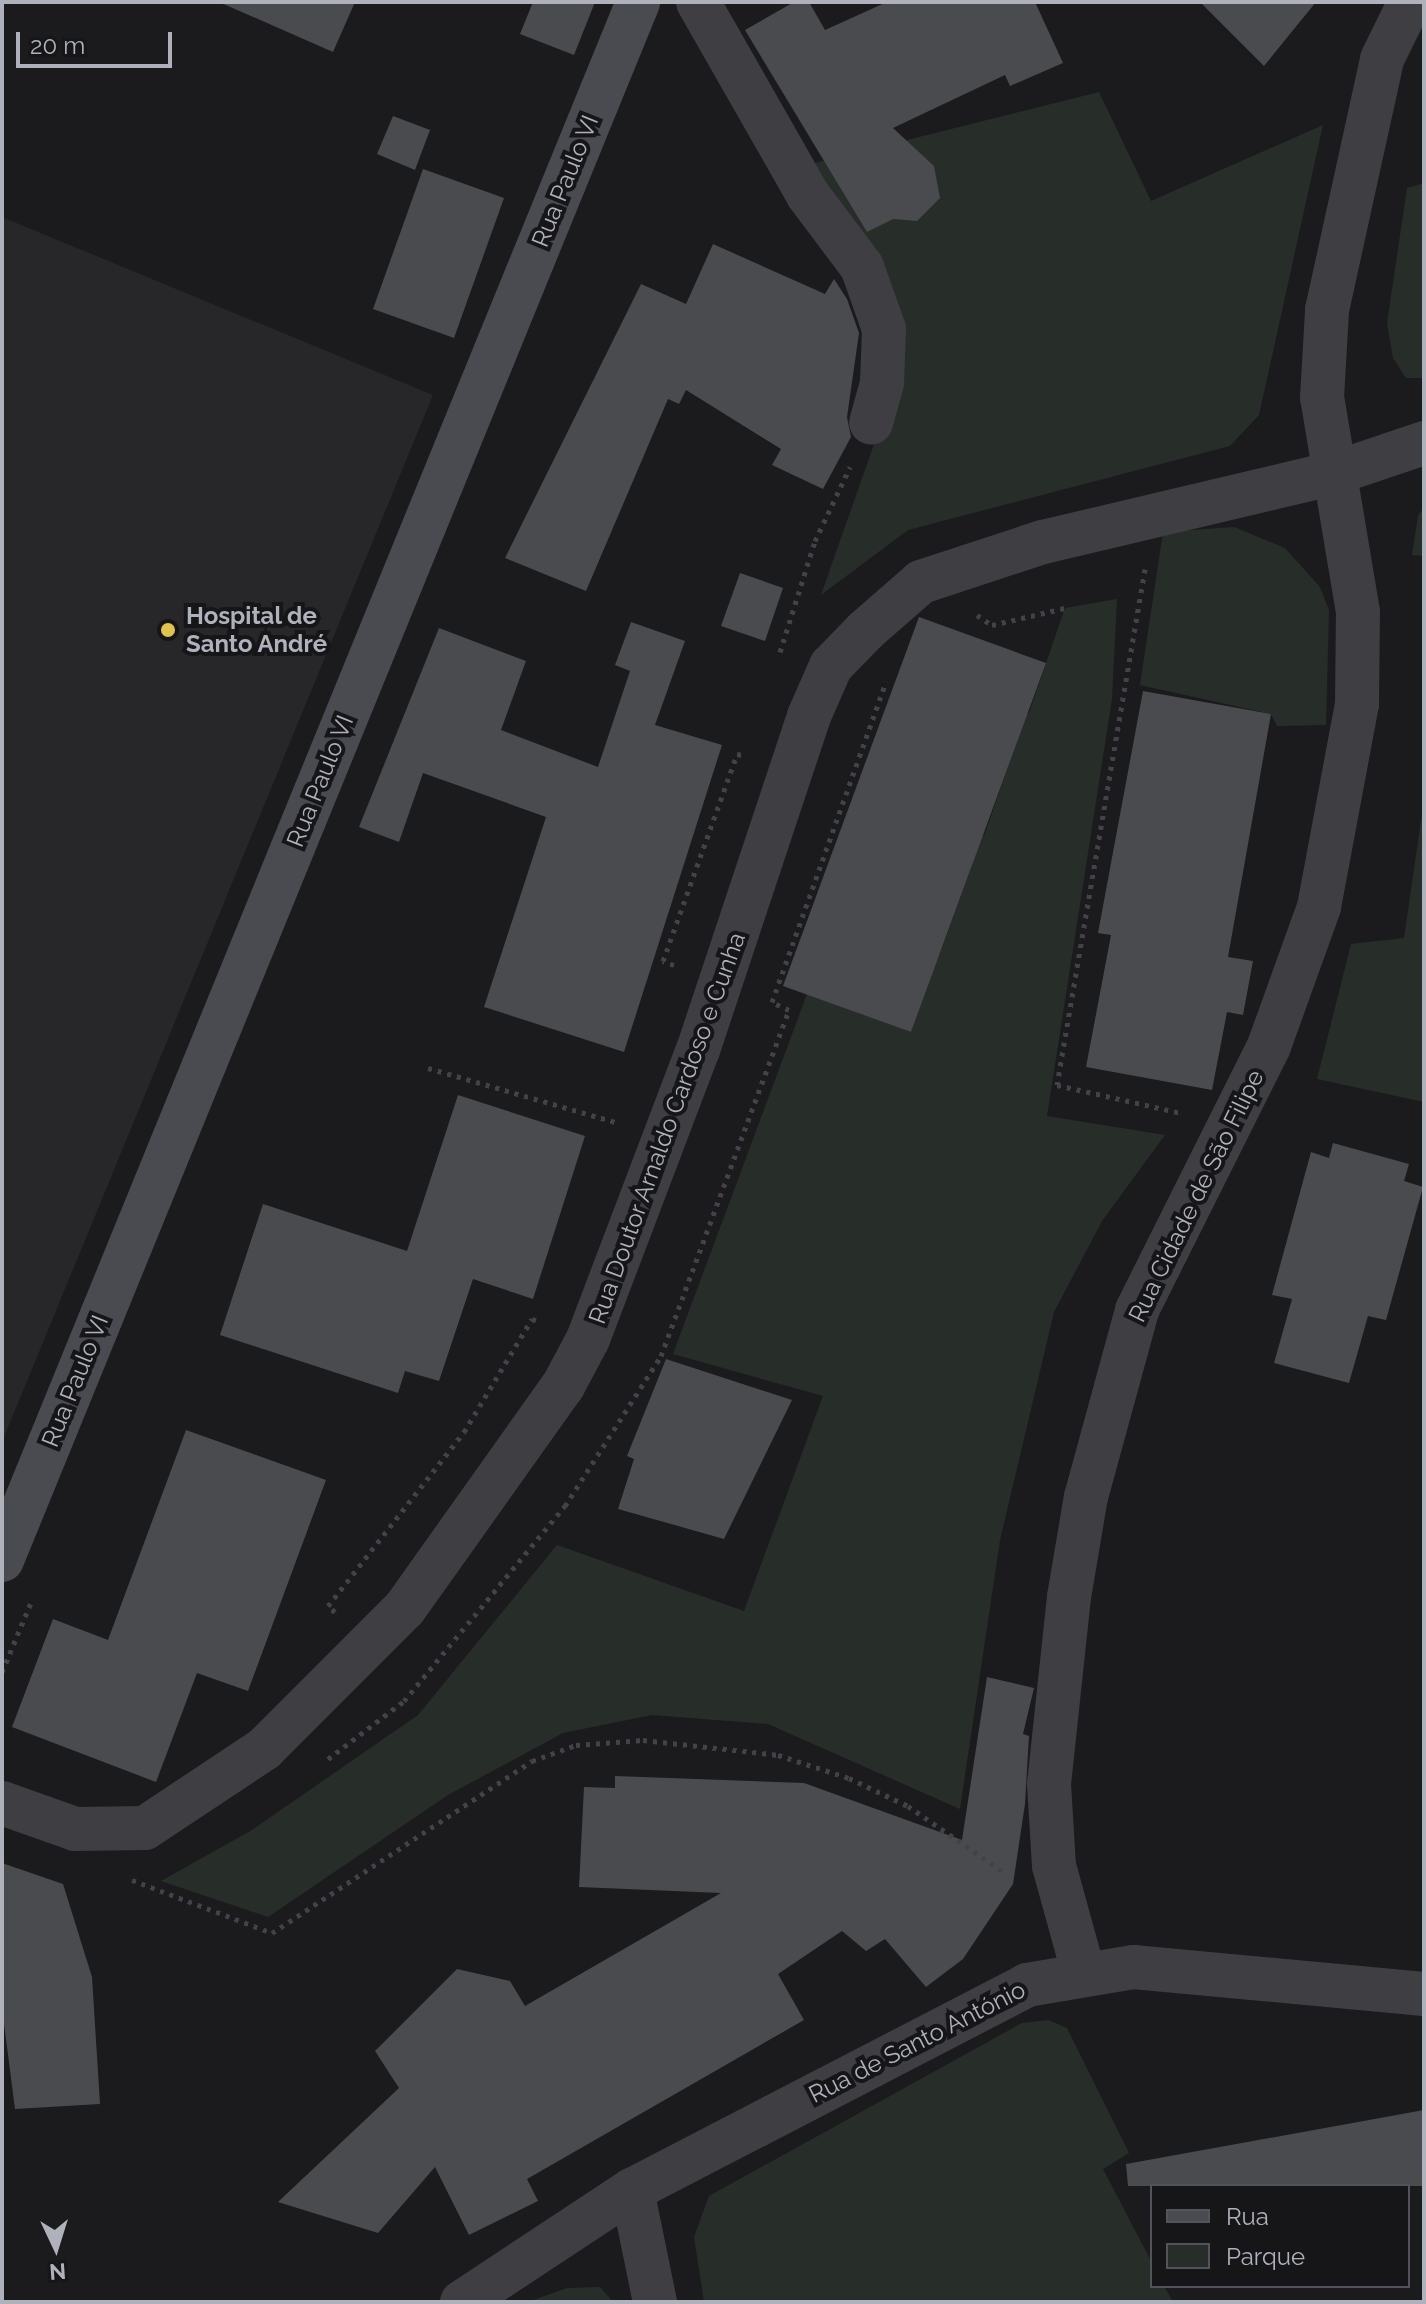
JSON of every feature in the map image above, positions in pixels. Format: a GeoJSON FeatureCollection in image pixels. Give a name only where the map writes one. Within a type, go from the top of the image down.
{"type":"FeatureCollection","features":[{"type":"Feature","properties":{"kind":"main road","name":"Rua Paulo VI"},"geometry":{"type":"LineString","coordinates":[[2,1560],[638,2]]}},
{"type":"Feature","properties":{"kind":"street"},"geometry":{"type":"LineString","coordinates":[[698,2],[762,119],[862,267],[884,329],[882,383],[871,423]]}},
{"type":"Feature","properties":{"kind":"street","name":"Rua Cidade de São Filipe"},"geometry":{"type":"LineString","coordinates":[[1083,1971],[1060,1895],[1049,1784],[1086,1497],[1137,1310],[1232,1124],[1301,972],[1355,720],[1358,612],[1322,398],[1327,310],[1382,59],[1410,2]]}},
{"type":"Feature","properties":{"kind":"street","name":"Rua Doutor Arnaldo Cardoso e Cunha"},"geometry":{"type":"LineString","coordinates":[[2,1803],[107,1834],[169,1816],[264,1749],[405,1608],[563,1386],[613,1282],[831,666],[921,582],[1043,542],[1335,473],[1424,443]]}},
{"type":"Feature","properties":{"kind":"street","name":"Rua de Santo António"},"geometry":{"type":"LineString","coordinates":[[462,2302],[632,2190],[985,2003],[1083,1971],[1199,1970],[1424,1994]]}},
{"type":"Feature","properties":{"kind":"street"},"geometry":{"type":"LineString","coordinates":[[632,2190],[655,2302]]}},
{"type":"Feature","properties":{"kind":"path"},"geometry":{"type":"LineString","coordinates":[[778,658],[815,541],[871,423]]}},
{"type":"Feature","properties":{"kind":"path"},"geometry":{"type":"LineString","coordinates":[[1154,517],[1057,1085],[1232,1124]]}},
{"type":"Feature","properties":{"kind":"path"},"geometry":{"type":"LineString","coordinates":[[428,1068],[666,1137]]}},
{"type":"Feature","properties":{"kind":"path"},"geometry":{"type":"LineString","coordinates":[[347,1622],[328,1606],[464,1432],[532,1319],[558,1327]]}},
{"type":"Feature","properties":{"kind":"path"},"geometry":{"type":"LineString","coordinates":[[130,1879],[272,1933],[532,1761],[576,1745],[643,1740],[778,1755],[849,1778],[908,1806],[1028,1889],[1060,1895]]}},
{"type":"Feature","properties":{"kind":"shaded area","name":"Hospital de Santo André"},"geometry":{"type":"Polygon","coordinates":[[[2,217],[433,395],[2,1442],[2,217]]]}},
{"type":"Feature","properties":{"kind":"green space"},"geometry":{"type":"Polygon","coordinates":[[[1099,92],[1151,201],[1323,125],[1259,415],[1230,446],[908,530],[821,595],[891,396],[807,165],[1099,92]]]}},
{"type":"Feature","properties":{"kind":"green space"},"geometry":{"type":"Polygon","coordinates":[[[1424,183],[1424,378],[1406,378],[1393,358],[1387,323],[1407,188],[1424,183]]]}},
{"type":"Feature","properties":{"kind":"green space"},"geometry":{"type":"Polygon","coordinates":[[[1424,507],[1424,556],[1412,555],[1418,516],[1424,507]]]}},
{"type":"Feature","properties":{"kind":"green space"},"geometry":{"type":"Polygon","coordinates":[[[1234,527],[1285,548],[1320,587],[1329,610],[1326,725],[1277,726],[1271,714],[1140,685],[1163,532],[1234,527]]]}},
{"type":"Feature","properties":{"kind":"green space"},"geometry":{"type":"Polygon","coordinates":[[[1117,599],[1112,699],[1047,1116],[1165,1135],[1102,1221],[1054,1312],[1000,1540],[960,1809],[768,1724],[652,1715],[563,1733],[448,1795],[268,1917],[161,1881],[252,1830],[418,1715],[557,1545],[744,1611],[823,1396],[673,1354],[807,994],[911,1032],[928,985],[926,956],[938,959],[973,863],[971,832],[984,836],[1018,739],[1016,709],[1029,713],[1065,608],[1117,599]]]}},
{"type":"Feature","properties":{"kind":"green space"},"geometry":{"type":"Polygon","coordinates":[[[1424,800],[1424,1102],[1317,1079],[1351,944],[1404,938],[1424,800]]]}},
{"type":"Feature","properties":{"kind":"green space"},"geometry":{"type":"Polygon","coordinates":[[[1048,2020],[1067,2028],[1129,2153],[1103,2169],[1150,2259],[1150,2288],[1165,2288],[1173,2302],[704,2302],[694,2237],[709,2196],[1022,2023],[1048,2020]]]}},
{"type":"Feature","properties":{"kind":"green space"},"geometry":{"type":"Polygon","coordinates":[[[600,2287],[613,2302],[528,2302],[567,2288],[600,2287]]]}},
{"type":"Feature","properties":{"kind":"building"},"geometry":{"type":"Polygon","coordinates":[[[219,2],[355,2],[333,52],[219,2]]]}},
{"type":"Feature","properties":{"kind":"building"},"geometry":{"type":"Polygon","coordinates":[[[533,2],[595,2],[574,55],[520,34],[533,2]]]}},
{"type":"Feature","properties":{"kind":"building"},"geometry":{"type":"Polygon","coordinates":[[[794,2],[809,2],[825,30],[887,2],[1035,2],[1063,63],[1010,86],[1005,75],[893,128],[934,166],[940,198],[917,221],[893,219],[867,232],[745,30],[794,2]]]}},
{"type":"Feature","properties":{"kind":"building"},"geometry":{"type":"Polygon","coordinates":[[[1200,2],[1316,2],[1264,66],[1200,2]]]}},
{"type":"Feature","properties":{"kind":"building"},"geometry":{"type":"Polygon","coordinates":[[[393,116],[430,130],[415,170],[377,154],[393,116]]]}},
{"type":"Feature","properties":{"kind":"building"},"geometry":{"type":"Polygon","coordinates":[[[423,169],[504,198],[454,338],[373,309],[423,169]]]}},
{"type":"Feature","properties":{"kind":"building"},"geometry":{"type":"Polygon","coordinates":[[[713,244],[825,294],[834,279],[847,299],[859,333],[847,417],[851,437],[823,489],[772,465],[781,449],[686,390],[679,404],[668,399],[586,591],[505,558],[641,284],[686,304],[713,244]]]}},
{"type":"Feature","properties":{"kind":"building"},"geometry":{"type":"Polygon","coordinates":[[[740,573],[783,588],[765,641],[721,626],[740,573]]]}},
{"type":"Feature","properties":{"kind":"building"},"geometry":{"type":"Polygon","coordinates":[[[919,617],[1046,663],[911,1032],[783,986],[919,617]]]}},
{"type":"Feature","properties":{"kind":"building"},"geometry":{"type":"Polygon","coordinates":[[[631,622],[685,641],[655,725],[722,745],[624,1052],[484,1007],[546,817],[423,773],[399,842],[359,827],[439,628],[526,661],[501,730],[598,767],[630,671],[615,665],[631,622]]]}},
{"type":"Feature","properties":{"kind":"building"},"geometry":{"type":"Polygon","coordinates":[[[1143,691],[1271,714],[1228,957],[1253,961],[1243,1015],[1227,1012],[1212,1090],[1086,1067],[1111,935],[1098,933],[1143,691]]]}},
{"type":"Feature","properties":{"kind":"building"},"geometry":{"type":"Polygon","coordinates":[[[458,1095],[585,1136],[533,1299],[473,1279],[439,1381],[405,1371],[398,1393],[220,1335],[263,1204],[407,1251],[458,1095]]]}},
{"type":"Feature","properties":{"kind":"building"},"geometry":{"type":"Polygon","coordinates":[[[1333,1143],[1409,1164],[1404,1181],[1423,1187],[1386,1320],[1368,1316],[1349,1383],[1274,1363],[1292,1299],[1272,1295],[1311,1152],[1329,1158],[1333,1143]]]}},
{"type":"Feature","properties":{"kind":"building"},"geometry":{"type":"Polygon","coordinates":[[[666,1359],[792,1400],[724,1539],[618,1509],[634,1459],[627,1456],[666,1359]]]}},
{"type":"Feature","properties":{"kind":"building"},"geometry":{"type":"Polygon","coordinates":[[[186,1430],[326,1480],[248,1691],[197,1673],[156,1782],[12,1727],[53,1619],[108,1640],[186,1430]]]}},
{"type":"Feature","properties":{"kind":"building"},"geometry":{"type":"Polygon","coordinates":[[[987,1677],[1034,1688],[1023,1734],[1029,1736],[1025,1804],[1013,1884],[963,1959],[926,1987],[885,1939],[866,1951],[842,1931],[778,1974],[804,2020],[527,2179],[538,2201],[469,2235],[435,2167],[378,2233],[278,2202],[399,2088],[375,2051],[457,1969],[510,1981],[525,2006],[721,1893],[579,1887],[584,1787],[615,1788],[615,1776],[804,1783],[962,1840],[987,1677]]]}},
{"type":"Feature","properties":{"kind":"building"},"geometry":{"type":"Polygon","coordinates":[[[2,1863],[63,1884],[92,1977],[100,2104],[15,2109],[2,2008],[2,1863]]]}},
{"type":"Feature","properties":{"kind":"building"},"geometry":{"type":"Polygon","coordinates":[[[1424,2110],[1424,2186],[1128,2186],[1126,2164],[1424,2110]]]}},
{"type":"Feature","properties":{"kind":"place","name":"Hospital de Santo André"},"geometry":{"type":"Point","coordinates":[168,630]}}]}
